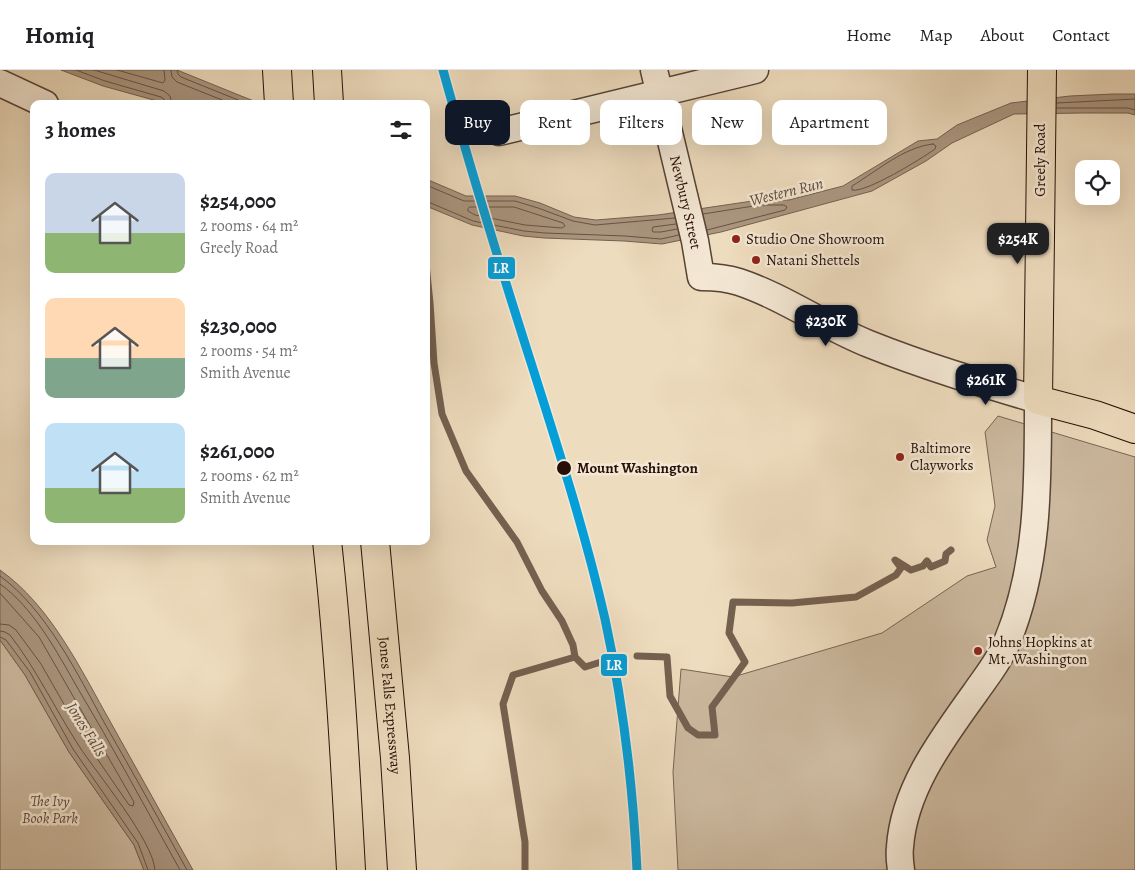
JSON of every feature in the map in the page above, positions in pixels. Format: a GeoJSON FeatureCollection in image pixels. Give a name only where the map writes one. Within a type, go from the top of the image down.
{"type":"FeatureCollection","features":[{"type":"Feature","properties":{"kind":"main road"},"geometry":{"type":"LineString","coordinates":[[328,70],[329,100]]}},
{"type":"Feature","properties":{"kind":"main road","name":"Greely Road"},"geometry":{"type":"LineString","coordinates":[[1038,400],[1041,76]]}},
{"type":"Feature","properties":{"kind":"main road"},"geometry":{"type":"LineString","coordinates":[[1038,400],[1095,415],[1135,429]]}},
{"type":"Feature","properties":{"kind":"main road"},"geometry":{"type":"LineString","coordinates":[[327,545],[346,763],[351,870]]}},
{"type":"Feature","properties":{"kind":"main road","name":"Jones Falls Expressway"},"geometry":{"type":"LineString","coordinates":[[375,545],[395,758],[402,870]]}},
{"type":"Feature","properties":{"kind":"street"},"geometry":{"type":"LineString","coordinates":[[510,129],[657,82],[755,70]]}},
{"type":"Feature","properties":{"kind":"street","name":"Newbury Street"},"geometry":{"type":"LineString","coordinates":[[657,82],[702,276],[739,282],[776,298],[868,344],[945,372],[1038,400]]}},
{"type":"Feature","properties":{"kind":"street"},"geometry":{"type":"LineString","coordinates":[[0,83],[36,100]]}},
{"type":"Feature","properties":{"kind":"street"},"geometry":{"type":"LineString","coordinates":[[901,870],[899,848],[904,820],[918,784],[936,749],[988,675],[1006,644],[1022,604],[1035,525],[1038,468],[1038,400]]}},
{"type":"Feature","properties":{"kind":"green space","name":"Johns Hopkins at Mt. Washington"},"geometry":{"type":"Polygon","coordinates":[[[998,416],[1135,457],[1135,870],[678,870],[673,772],[681,669],[733,677],[882,633],[967,576],[996,567],[987,540],[995,506],[985,432],[998,416]]]}},
{"type":"Feature","properties":{"kind":"green space","name":"The Ivy Book Park"},"geometry":{"type":"Polygon","coordinates":[[[0,640],[25,675],[69,752],[134,845],[144,870],[0,870],[0,640]]]}},
{"type":"Feature","properties":{"kind":"water"},"geometry":{"type":"Polygon","coordinates":[[[61,70],[177,70],[251,100],[154,100],[103,86],[61,70]]]}},
{"type":"Feature","properties":{"kind":"water","name":"Western Run"},"geometry":{"type":"Polygon","coordinates":[[[1135,94],[1135,115],[1128,113],[1014,114],[952,143],[926,161],[872,191],[721,232],[662,244],[523,236],[472,225],[430,208],[430,181],[466,196],[515,196],[540,203],[574,217],[596,220],[658,215],[759,200],[789,200],[843,186],[918,141],[937,139],[957,125],[1011,103],[1070,96],[1135,94]]]}},
{"type":"Feature","properties":{"kind":"water","name":"Jones Falls"},"geometry":{"type":"Polygon","coordinates":[[[0,570],[35,602],[63,640],[193,870],[144,870],[134,845],[69,752],[25,675],[0,640],[0,570]]]}},
{"type":"Feature","properties":{"kind":"waterway"},"geometry":{"type":"LineString","coordinates":[[430,303],[434,363],[442,414],[466,471],[517,542],[542,591],[562,621],[573,645],[575,657],[585,667],[601,662]]}},
{"type":"Feature","properties":{"kind":"waterway"},"geometry":{"type":"LineString","coordinates":[[637,656],[667,657],[670,696],[688,728],[698,735],[715,735],[712,707],[745,662],[729,633],[733,602],[792,603],[856,597],[896,575],[901,568],[895,560],[911,570],[923,566],[927,561],[931,567],[945,561],[946,554],[951,550]]}},
{"type":"Feature","properties":{"kind":"waterway"},"geometry":{"type":"LineString","coordinates":[[525,870],[525,842],[503,704],[513,675],[575,657]]}},
{"type":"Feature","properties":{"kind":"transit line","name":"LR"},"geometry":{"type":"LineString","coordinates":[[443,70],[510,297],[572,495],[598,588],[622,713],[633,807],[637,870]]}},
{"type":"Feature","properties":{"kind":"place","name":"Studio One Showroom"},"geometry":{"type":"Point","coordinates":[736,239]}},
{"type":"Feature","properties":{"kind":"place","name":"Natani Shettels"},"geometry":{"type":"Point","coordinates":[756,260]}},
{"type":"Feature","properties":{"kind":"place","name":"Baltimore Clayworks"},"geometry":{"type":"Point","coordinates":[900,457]}},
{"type":"Feature","properties":{"kind":"place","name":"Mount Washington"},"geometry":{"type":"Point","coordinates":[564,468]}},
{"type":"Feature","properties":{"kind":"place","name":"Johns Hopkins at Mt. Washington"},"geometry":{"type":"Point","coordinates":[978,651]}}]}
